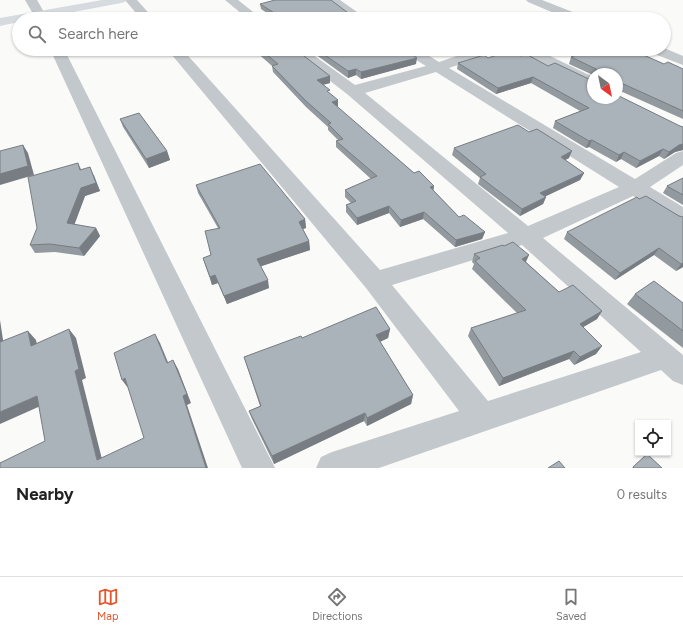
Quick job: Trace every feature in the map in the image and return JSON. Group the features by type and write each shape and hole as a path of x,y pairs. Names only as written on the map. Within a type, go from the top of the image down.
{"street":[{"path":"31,0 38,12"},
{"path":"65,12 121,0"},
{"path":"131,0 142,12"},
{"path":"231,0 247,12"},
{"path":"332,0 350,12"},
{"path":"532,0 560,12"},
{"path":"0,22 12,21"},
{"path":"60,56 259,468"},
{"path":"180,56 375,281 482,417"},
{"path":"306,56 353,91 526,236 674,365"},
{"path":"420,56 683,217"},
{"path":"353,91 438,67 470,56"},
{"path":"539,56 587,80"},
{"path":"671,56 683,61"},
{"path":"375,281 526,236 636,188 683,157"},
{"path":"332,468 482,417 674,365"}],"building":[{"path":"275,0 331,0 347,12 273,12 260,4"},
{"path":"268,56 304,56 330,76 317,80 330,90 327,91 338,100 332,102 414,173 419,171 434,186 430,187 459,217 464,215 485,232 456,240 424,212 401,220 389,206 357,218 346,205 356,201 345,190 377,176 336,141 343,139 328,124 331,123 306,101 272,66 278,64"},
{"path":"326,56 414,56 417,58 361,72 356,69 348,71"},
{"path":"485,56 488,58 494,56 530,56 548,66 555,63 587,78 587,104 623,104 623,98 683,127 683,144 669,152 663,149 640,161 624,152 619,155 592,140 589,141 555,121 589,108 533,77 498,88 458,63"},
{"path":"646,56 664,64 668,62 683,69 683,111 623,84 623,68 594,68 571,57"},
{"path":"139,113 167,151 146,159 120,119"},
{"path":"518,125 529,132 537,129 572,151 561,157 584,173 540,193 546,197 522,209 480,177 486,174 454,148"},
{"path":"23,145 28,166 0,174 0,151"},
{"path":"78,163 80,170 90,167 96,183 81,188 67,223 96,228 79,248 50,244 30,245 37,228 28,177"},
{"path":"260,164 305,219 299,222 309,241 257,259 268,280 224,296 215,275 210,277 203,258 211,255 205,231 220,228 196,185"},
{"path":"683,178 683,195 667,186"},
{"path":"646,196 683,217 683,263 681,264 659,248 620,273 567,232 637,197 639,199"},
{"path":"513,242 529,255 522,259 559,292 573,285 602,311 580,324 602,346 580,357 574,351 503,378 471,328 526,310 475,261 480,258 474,254"},
{"path":"654,281 683,303 683,331 635,294"},
{"path":"376,307 390,329 376,335 413,395 367,418 365,413 272,456 249,411 261,406 244,357 301,336 302,338"},
{"path":"69,329 79,369 75,371 97,460 144,438 125,378 122,380 114,353 155,334 167,363 173,360 187,394 183,396 206,468 0,468 0,463 45,441 37,396 0,412 0,342 28,331 31,346"},
{"path":"645,456 649,456 662,468 634,468 633,467"},
{"path":"559,461 565,468 548,468"}]}
